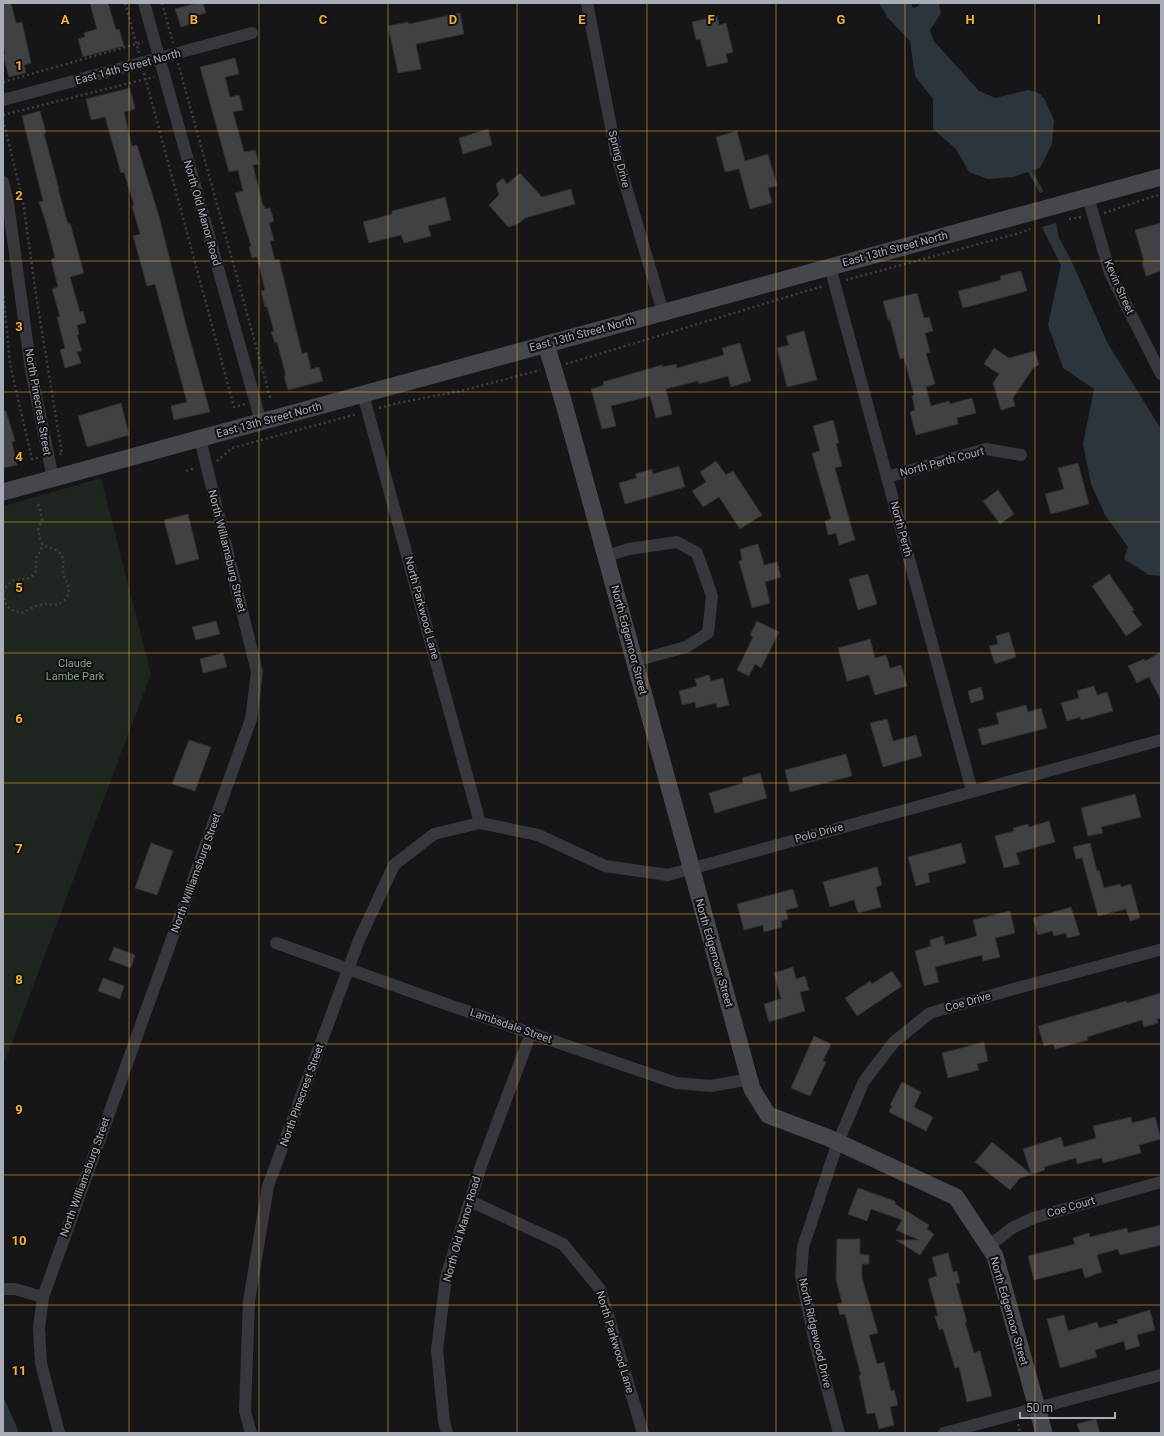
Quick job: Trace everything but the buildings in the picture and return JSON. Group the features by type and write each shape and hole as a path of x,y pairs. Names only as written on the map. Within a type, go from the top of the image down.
{"street":[{"name":"North Old Manor Road","path":"144,3 261,422"},
{"name":"Spring Drive","path":"587,3 616,153 663,312"},
{"name":"East 14th Street North","path":"3,100 142,64 252,33"},
{"name":"East 13th Street North","path":"3,492 663,312 832,275 1088,197 1161,177"},
{"name":"North Pinecrest Street","path":"3,182 8,203 31,370 53,479"},
{"name":"Kevin Street","path":"1088,197 1110,273 1161,374"},
{"name":"North Perth","path":"832,275 972,791"},
{"name":"North Edgemoor Street","path":"546,344 606,556 752,1089 768,1114 838,1142 956,1197 995,1256 1044,1433"},
{"name":"North Parkwood Lane","path":"364,394 480,822"},
{"name":"North Williamsburg Street","path":"59,1433 44,1378 40,1357 39,1328 43,1297 251,719 257,672 200,439"},
{"name":"North Perth Court","path":"887,477 986,449 1021,455"},
{"path":"606,556 629,549 677,542 696,553 712,596 708,633 686,647 634,661"},
{"name":"Polo Drive","path":"480,822 538,834 605,866 668,874 1161,740"},
{"name":"North Pinecrest Street","path":"251,1433 245,1411 248,1301 268,1186 359,940 394,865 434,834 480,822"},
{"name":"Lambsdale Street","path":"276,943 676,1083 711,1086 750,1079"},
{"name":"Coe Drive","path":"838,1142 864,1080 894,1042 930,1013 1020,987 1161,950"},
{"name":"North Old Manor Road","path":"447,1433 444,1421 437,1350 446,1277 481,1166 531,1033"},
{"name":"North Ridgewood Drive","path":"838,1142 803,1247 802,1275 815,1343 839,1433"},
{"name":"Coe Court","path":"989,1246 1012,1228 1033,1218 1161,1182"},
{"name":"North Parkwood Lane","path":"470,1201 563,1244 600,1289 643,1433"},
{"path":"3,1289 15,1289 43,1297"},
{"path":"944,1433 1161,1374"}],"path":[{"path":"3,115 146,79 125,3"},
{"path":"162,3 180,71"},
{"path":"3,82 170,35"},
{"path":"3,120 23,200 36,295 62,454 32,459 10,364 3,291"},
{"path":"1066,219 1102,214 1161,194"},
{"path":"186,471 217,461 232,448 398,403 461,391 553,367 832,275 1023,232 1036,226"},
{"path":"38,503 42,519 38,530 42,544 41,550 36,558 36,572 27,579 14,580 7,585 3,593 5,603 11,610 21,613 38,605 54,605 61,603 67,596 69,586 63,572 64,561 62,556 55,549 48,548 42,544"},
{"path":"1018,1424 1020,1433"}],"green space":[{"name":"Claude Lambe Park","path":"101,478 151,674 3,1066 3,506"}],"shaded area":[{"path":"879,3 911,3 913,8 917,7 921,3 939,4 941,13 930,30 933,40 979,91 995,98 1028,90 1039,93 1045,100 1054,120 1052,144 1040,168 1013,177 987,179 969,172 956,149 933,129 933,99 915,76 910,41 888,18"},
{"path":"1056,223 1059,238 1071,260 1108,344 1161,429 1161,576 1149,575 1124,559 1128,547 1105,515 1091,484 1083,444 1094,389 1063,368 1048,325 1061,265 1042,227"},
{"path":"3,1396 18,1430 18,1433 3,1433"}],"waterway":[{"path":"1027,169 1030,171 1041,191"}]}
